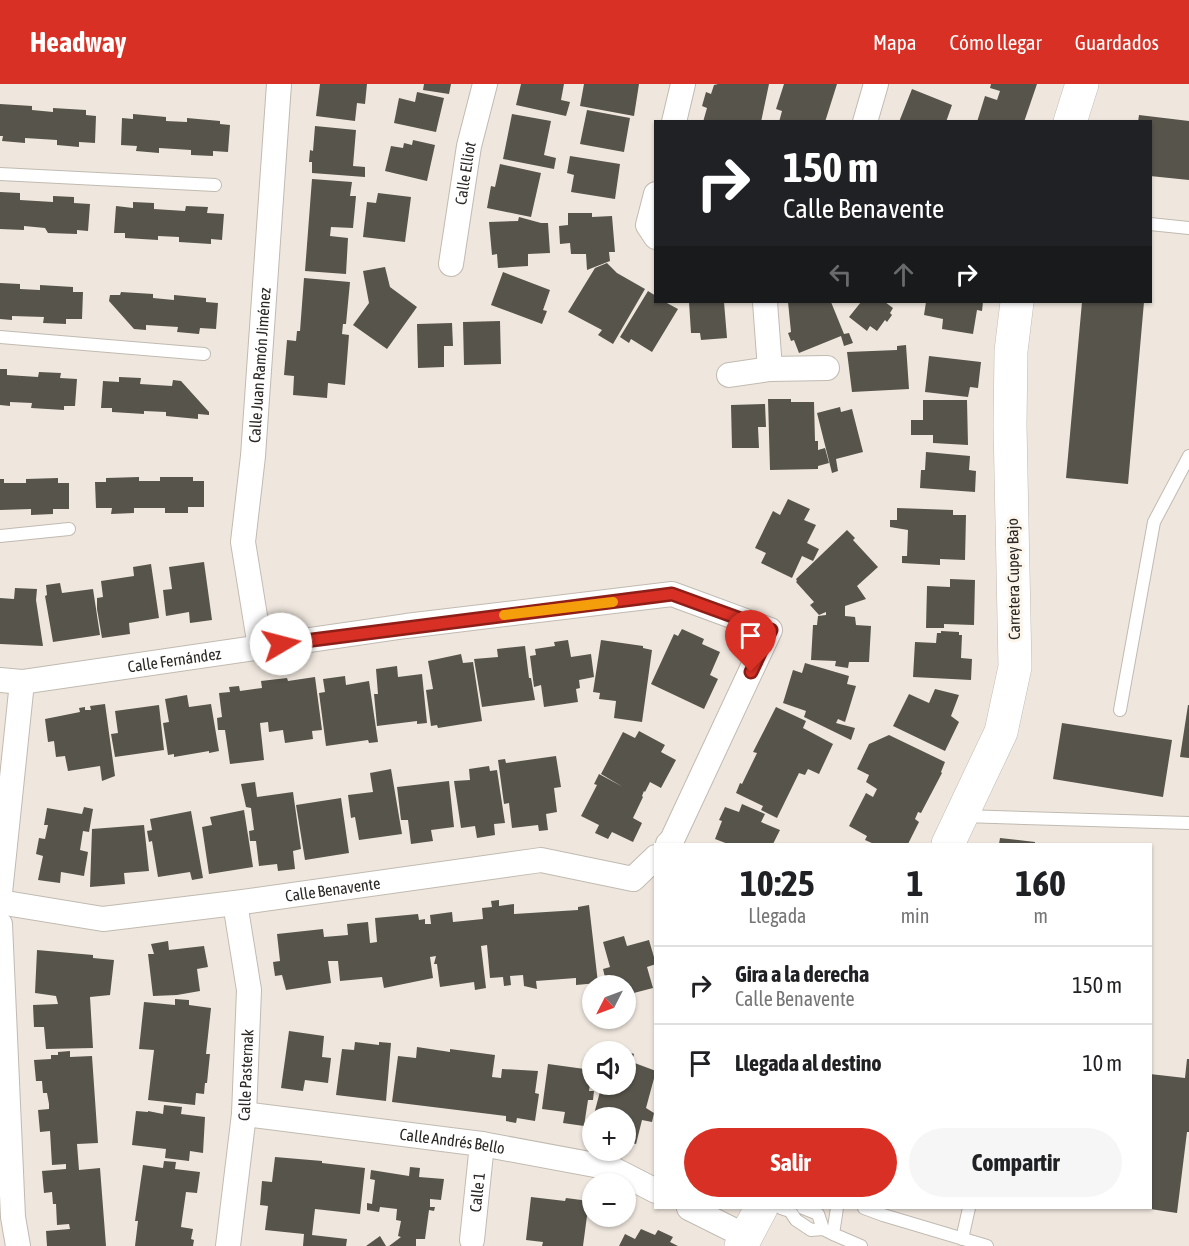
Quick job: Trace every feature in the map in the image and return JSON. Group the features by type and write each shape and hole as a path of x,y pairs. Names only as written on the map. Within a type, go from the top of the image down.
{"street":[{"name":"Calle Juan Ramón Jiménez","path":"260,647 243,542 254,445 279,84"},
{"name":"Calle Elliot","path":"451,264 469,146 485,84"},
{"path":"674,120 683,84"},
{"path":"866,120 876,84"},
{"path":"1071,120 1082,84"},
{"path":"654,202 648,225 654,234"},
{"path":"765,303 770,369"},
{"name":"Carretera Cupey Bajo","path":"948,843 1001,732 1015,667 1010,425 1011,351 1017,303"},
{"path":"729,375 770,369 827,368"},
{"name":"Calle Fernández","path":"11,681 418,625 672,594 771,630 669,843"},
{"path":"0,893 11,681"},
{"name":"Calle Benavente","path":"0,902 103,919 541,860 633,879 654,859"},
{"name":"Calle Pasternak","path":"228,1246 244,1114 249,990 235,903"},
{"path":"0,924 13,1217 18,1246"},
{"name":"Calle Andrés Bello","path":"244,1114 482,1144 611,1168 654,1190"},
{"name":"Calle 1","path":"472,1240 482,1144"},
{"path":"690,1209 743,1241 786,1209"}],"lane":[{"path":"0,174 215,185"},
{"path":"1152,224 1189,228"},
{"path":"0,337 204,354"},
{"path":"1120,710 1154,522 1189,456"},
{"path":"0,536 69,529"},
{"path":"962,816 1189,823"},
{"path":"792,1209 818,1214 828,1232 861,1246"},
{"path":"828,1232 837,1209"},
{"path":"867,1209 987,1246"},
{"path":"899,1220 904,1209"},
{"path":"962,1239 969,1209"}],"building":[{"path":"320,84 367,84 365,104 357,103 355,121 316,116"},
{"path":"424,84 451,84 449,94 423,90"},
{"path":"521,84 564,84 561,100 570,102 566,116 516,105"},
{"path":"584,84 639,84 634,116 580,106"},
{"path":"769,84 761,120 704,120 707,108 702,106 706,92 711,94 714,85"},
{"path":"784,84 837,84 826,120 780,120 782,111 776,109"},
{"path":"991,84 1037,84 1025,120 978,120 985,96 997,100 1000,91 990,88"},
{"path":"912,89 952,105 947,120 900,120"},
{"path":"417,92 444,98 436,132 394,123 399,98 415,102"},
{"path":"0,104 32,106 32,110 53,112 53,108 86,110 86,115 96,116 95,143 79,142 79,147 57,145 57,140 25,138 25,143 2,141"},
{"path":"587,110 630,118 624,152 580,144"},
{"path":"133,114 166,117 166,121 187,122 187,118 220,121 220,124 230,125 228,152 213,151 213,156 191,155 191,150 159,148 159,153 136,151 137,146 121,145 122,118 133,119"},
{"path":"512,114 551,121 544,155 556,158 554,169 503,159"},
{"path":"1139,115 1189,121 1189,180 1152,176 1152,120 1138,120"},
{"path":"315,126 356,130 353,166 365,167 365,177 312,173 312,162 309,162 310,150 313,151"},
{"path":"413,140 435,145 427,181 385,171 391,146 403,148 404,143 412,145"},
{"path":"570,156 620,164 615,199 571,192 574,175 567,173"},
{"path":"500,164 541,173 531,217 487,208 491,186 495,187"},
{"path":"312,179 352,182 350,196 356,196 353,228 331,227 330,236 348,238 346,274 305,271"},
{"path":"0,192 20,193 20,200 53,202 53,196 74,197 74,203 90,204 88,231 77,230 77,234 48,233 45,228 24,226 24,230 0,229"},
{"path":"378,193 411,197 405,242 363,237 367,202 376,203"},
{"path":"133,202 154,203 154,209 185,211 186,206 208,207 207,213 224,214 222,240 211,239 211,244 179,242 179,237 158,236 158,240 125,238 125,233 114,233 116,206 133,208"},
{"path":"568,213 592,213 592,217 612,216 615,252 609,252 610,261 587,270 586,254 571,254 570,243 560,244 559,226 568,225"},
{"path":"519,217 548,223 550,253 528,254 528,266 498,268 497,254 492,255 489,222 518,221"},
{"path":"607,263 617,273 645,289 613,344 598,335 602,330 568,312 595,268"},
{"path":"385,267 390,287 417,307 387,349 353,325 369,303 363,271"},
{"path":"503,272 550,290 543,310 547,311 542,324 491,305"},
{"path":"304,278 350,282 346,324 343,324 342,334 349,335 345,385 328,383 327,398 293,395 294,376 284,375 287,340 296,341 297,331 300,331"},
{"path":"0,283 20,284 20,289 40,290 40,285 73,287 73,292 83,292 82,319 66,319 66,324 43,323 44,317 12,316 12,320 0,319"},
{"path":"648,291 654,295 654,303 667,303 678,309 652,352 631,339 629,343 620,337"},
{"path":"121,292 153,294 153,298 174,300 174,295 206,298 206,302 218,303 216,329 200,328 199,334 177,332 178,327 146,325 146,330 134,329 109,301 110,295 120,295"},
{"path":"689,303 724,303 727,338 701,340 700,333 691,333"},
{"path":"788,303 831,303 844,334 849,333 853,343 844,346 841,336 799,353 794,340 791,341 788,333 791,332"},
{"path":"860,303 886,303 893,308 890,313 892,315 877,331 870,326 867,331 849,317"},
{"path":"926,303 983,303 982,311 977,310 973,334 942,329 943,319 924,315"},
{"path":"1082,303 1144,303 1128,484 1066,478"},
{"path":"500,321 501,364 464,365 463,322"},
{"path":"452,323 453,346 444,346 444,367 418,368 417,324"},
{"path":"906,345 909,389 852,392 847,352 897,350 897,346"},
{"path":"929,356 981,362 978,388 970,387 968,397 925,392"},
{"path":"0,369 7,369 7,375 38,377 39,372 61,373 60,378 77,379 75,406 64,406 64,410 31,408 32,403 10,402 10,406 0,405"},
{"path":"119,377 141,378 140,384 172,386 173,380 181,381 209,412 209,415 198,414 198,419 166,416 166,412 144,411 144,414 112,412 112,408 101,408 103,381 119,382"},
{"path":"768,399 814,402 815,441 818,441 818,450 825,448 829,463 818,466 818,469 770,470"},
{"path":"923,400 967,400 968,445 933,443 933,435 911,435 911,420 923,420"},
{"path":"765,404 766,427 758,427 759,448 732,448 731,405"},
{"path":"840,407 841,412 852,409 863,452 836,459 838,471 832,473 817,413"},
{"path":"926,452 970,456 969,470 976,471 975,492 920,488 921,470 925,470"},
{"path":"139,477 139,481 160,481 160,477 193,477 193,481 204,481 204,507 188,507 188,513 165,513 165,508 134,508 134,513 111,514 112,508 96,508 95,482 106,482 106,478"},
{"path":"58,478 58,483 69,483 69,509 53,509 53,514 31,515 31,509 0,510 0,479 4,479 4,483 26,483 26,479"},
{"path":"788,499 810,509 804,520 816,525 807,543 819,549 813,561 802,556 792,578 761,563 766,553 755,548 773,511 780,515"},
{"path":"897,508 953,510 953,515 966,515 965,560 940,559 940,565 902,563 902,556 907,556 908,530 890,527 890,520 897,520"},
{"path":"847,530 855,538 853,540 878,567 857,586 866,599 845,606 845,616 855,617 856,625 871,626 869,662 849,662 848,668 835,666 836,661 811,660 813,625 817,625 818,616 826,615 826,612 819,615 810,605 814,602 796,582 796,579"},
{"path":"204,562 212,620 190,623 189,612 166,616 163,590 172,589 169,567"},
{"path":"151,564 159,618 129,623 130,634 102,638 97,609 97,598 103,597 101,581 134,576 133,567"},
{"path":"950,579 975,580 974,625 944,624 944,628 926,628 927,586 950,587"},
{"path":"60,583 62,593 93,589 100,635 53,642 45,596 47,595 46,585"},
{"path":"15,588 37,589 36,600 43,646 0,644 0,598 14,599"},
{"path":"682,629 704,639 702,644 720,652 710,675 718,679 704,709 651,684 674,634 678,636"},
{"path":"941,631 959,632 959,635 962,635 961,658 972,659 971,680 913,677 915,642 936,643 937,633"},
{"path":"568,640 571,657 591,654 594,677 579,680 580,688 576,689 578,702 544,707 541,685 534,687 530,656 536,655 535,649 555,646 554,642"},
{"path":"601,640 643,646 643,648 652,650 642,722 614,718 616,701 599,699 600,693 593,692"},
{"path":"525,646 529,678 531,678 535,700 482,707 474,659 498,657 497,649"},
{"path":"461,654 463,663 473,662 482,721 438,728 437,725 431,726 426,690 433,689 428,661"},
{"path":"805,663 849,676 847,684 856,686 845,722 838,719 836,723 855,728 851,740 804,717 806,711 783,703 793,670 802,673"},
{"path":"397,666 398,677 422,674 427,723 417,724 417,721 377,726 374,694 378,694 376,669"},
{"path":"345,676 346,685 369,681 378,742 369,743 368,740 326,746 319,693 325,692 323,679"},
{"path":"315,677 322,730 312,731 313,739 285,743 283,730 269,732 268,722 260,723 264,760 230,764 225,730 218,730 217,718 222,717 219,693 230,692 229,687 239,686 240,691 262,688 261,681 287,678 288,681"},
{"path":"935,689 959,695 951,716 959,722 945,751 893,726 909,694 929,703"},
{"path":"187,695 189,707 211,704 219,751 174,757 174,754 168,755 163,723 169,722 165,699"},
{"path":"105,704 115,776 102,781 100,766 68,771 65,756 56,757 54,741 48,742 45,719 80,712 79,708 85,707 85,710 91,710 90,706"},
{"path":"159,705 164,750 115,757 111,734 118,733 115,711"},
{"path":"1189,705 1189,758 1180,757"},
{"path":"776,707 806,721 803,728 833,744 819,774 808,769 805,775 799,773 777,818 761,810 763,806 736,793 757,753 753,752"},
{"path":"1062,723 1172,740 1163,797 1053,779"},
{"path":"639,731 665,745 661,752 676,760 661,788 650,782 644,791 633,818 642,823 633,842 612,832 608,839 595,833 599,825 581,816 597,785 594,784 599,774 623,787 601,774 623,732 635,738"},
{"path":"889,735 945,762 942,773 921,813 918,812 915,819 919,822 908,843 872,843 865,840 867,836 849,826 866,793 873,797 877,789 866,782 869,775 857,769 869,744"},
{"path":"556,756 561,787 554,788 557,812 546,814 548,830 539,831 538,825 512,828 509,803 504,804 498,760 505,759 506,763"},
{"path":"489,766 490,771 497,770 505,823 494,824 495,835 477,838 475,826 461,828 454,781 470,780 469,769"},
{"path":"391,769 402,834 359,840 355,817 351,818 348,795 373,792 370,773"},
{"path":"449,781 454,827 431,830 433,841 411,844 408,820 401,820 397,787"},
{"path":"255,782 257,797 293,792 301,849 293,851 295,869 278,871 277,864 259,866 256,841 250,841 249,831 254,830 251,808 246,807 241,784"},
{"path":"341,798 349,853 305,860 296,805"},
{"path":"742,804 765,814 761,822 780,830 774,843 725,843 715,839 722,821 719,820 725,807 739,812"},
{"path":"84,807 93,809 89,832 83,831 80,850 88,852 84,876 61,872 60,883 38,880 43,856 36,854 39,838 45,839 48,825 44,825 47,808 82,814"},
{"path":"244,810 253,867 209,874 202,827 212,825 210,817"},
{"path":"191,811 203,878 192,880 190,872 158,877 152,841 149,842 147,831 152,830 150,819"},
{"path":"144,825 149,871 124,873 125,884 90,887 92,829"},
{"path":"1000,838 1035,842 1035,843 999,843"},
{"path":"499,900 499,906 514,904 514,914 578,910 578,907 589,905 597,975 582,975 582,984 576,985 576,978 536,981 537,989 524,986 523,975 510,976 511,985 504,986 503,977 490,978 487,945 481,946 486,988 475,990 474,982 440,987 437,964 434,964 436,956 430,957 433,978 384,988 382,977 340,981 338,961 328,961 331,983 286,990 282,975 275,976 273,962 280,961 277,934 323,929 324,937 348,935 347,924 368,922 370,943 377,942 375,918 418,914 419,920 425,919 425,924 431,924 430,915 452,912 453,922 483,919 482,908 492,907 491,901"},
{"path":"624,936 627,946 649,940 654,965 647,967 653,988 636,992 636,975 604,975 603,969 610,967 603,942"},
{"path":"168,941 169,950 204,946 208,967 197,969 200,991 153,996 148,954 154,954 151,944"},
{"path":"37,950 93,955 93,958 114,960 110,995 90,997 93,1048 46,1049 44,1027 34,1027 33,1005 58,1004 56,996 35,993"},
{"path":"175,999 189,1000 189,1005 211,1008 206,1054 210,1054 207,1083 205,1083 204,1094 196,1093 195,1105 148,1100 154,1050 139,1049 144,1002 175,1005"},
{"path":"289,1031 324,1036 322,1057 331,1058 328,1083 305,1080 303,1091 281,1088"},
{"path":"355,1042 379,1045 379,1042 391,1043 386,1101 336,1095 342,1049 354,1050"},
{"path":"417,1047 495,1055 492,1077 501,1078 502,1069 538,1071 535,1093 539,1094 535,1121 517,1118 516,1123 506,1121 506,1116 392,1102 398,1056 416,1058"},
{"path":"70,1051 70,1057 92,1056 98,1143 77,1144 79,1170 100,1168 106,1246 47,1246 46,1231 70,1229 69,1224 57,1225 56,1204 53,1204 52,1192 44,1193 42,1171 66,1169 66,1164 52,1165 50,1131 40,1132 38,1110 49,1109 49,1104 47,1093 43,1093 42,1081 36,1081 34,1060 51,1059 51,1055 58,1055 58,1052"},
{"path":"1187,1059 1189,1059 1189,1132 1187,1132 1177,1213 1150,1209 1152,1209 1152,1074 1185,1078"},
{"path":"548,1064 582,1069 582,1095 594,1095 593,1100 588,1100 587,1107 582,1107 582,1126 563,1123 565,1112 542,1109"},
{"path":"636,1064 654,1070 646,1108 654,1113 652,1122 642,1120 636,1144 636,1107 596,1107 599,1095 636,1095"},
{"path":"164,1105 182,1107 181,1114 205,1117 203,1153 190,1151 189,1161 165,1158 166,1149 132,1145 136,1111 163,1114"},
{"path":"275,1157 365,1168 360,1214 315,1209 312,1235 347,1239 346,1246 303,1246 304,1234 265,1230 268,1206 260,1205 262,1181 272,1182"},
{"path":"164,1161 176,1162 175,1169 200,1172 197,1193 186,1192 181,1227 193,1229 191,1239 194,1240 193,1246 135,1246 138,1221 135,1221 143,1165 163,1168"},
{"path":"410,1167 420,1168 419,1177 444,1179 441,1200 430,1199 430,1207 435,1207 434,1211 429,1210 425,1239 416,1239 416,1246 389,1246 401,1237 398,1236 401,1221 396,1220 397,1209 380,1207 379,1212 367,1210 367,1203 372,1204 375,1180 370,1179 371,1170 409,1176"},
{"path":"531,1197 565,1201 566,1198 582,1200 582,1227 586,1227 583,1246 542,1246 543,1242 526,1240"},
{"path":"641,1229 655,1235 658,1230 673,1237 670,1242 678,1246 619,1246 625,1234 635,1239"},
{"path":"380,1236 386,1246 366,1246"}],"slow traffic":[{"path":"504,615 613,602"}],"route":[{"path":"281,644 672,594 771,630 751,672"}]}
